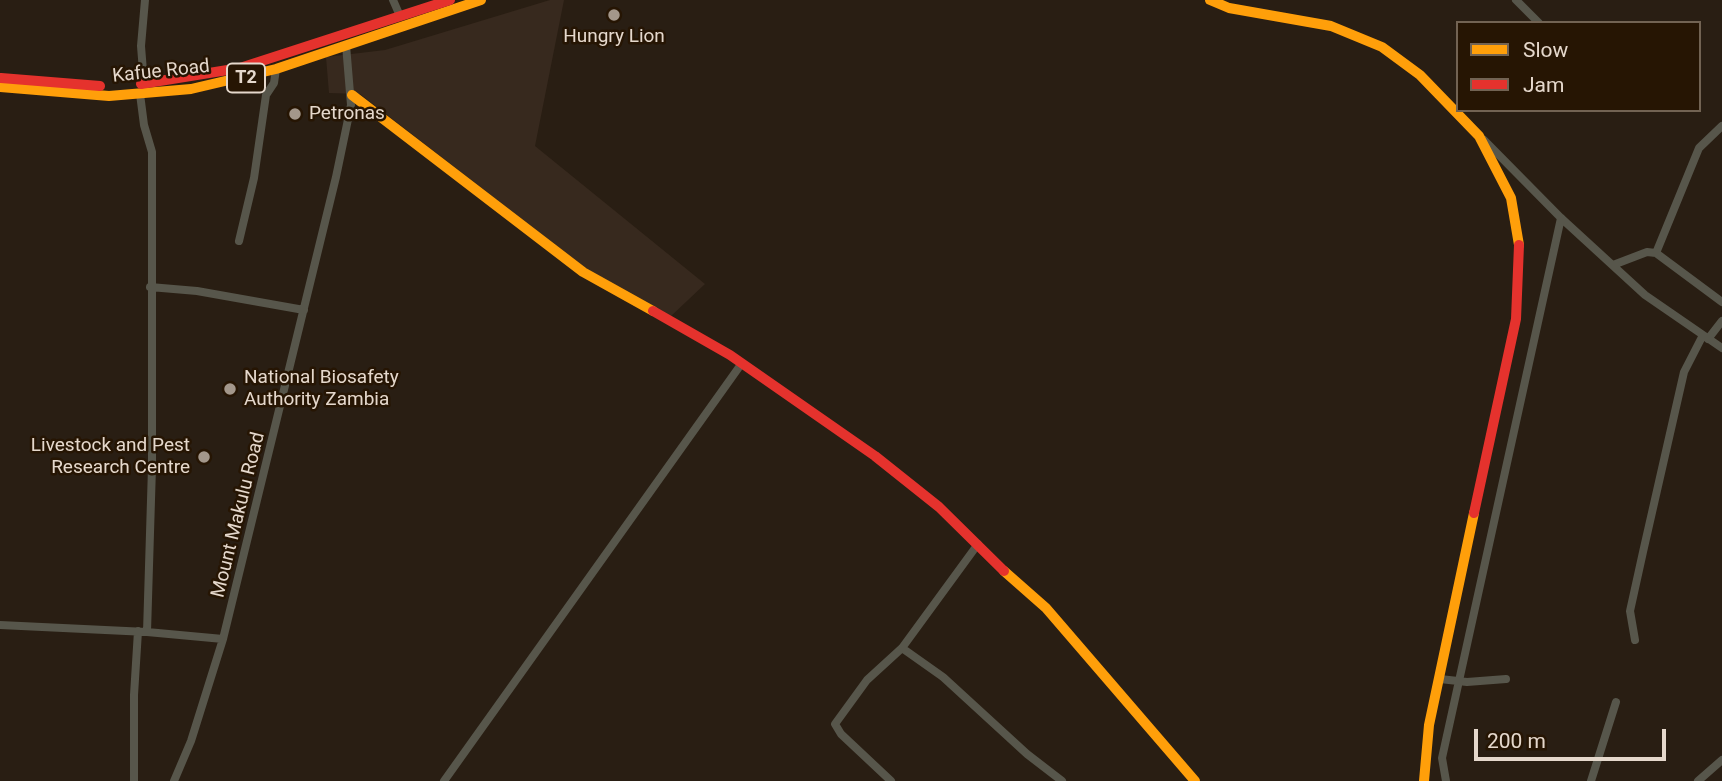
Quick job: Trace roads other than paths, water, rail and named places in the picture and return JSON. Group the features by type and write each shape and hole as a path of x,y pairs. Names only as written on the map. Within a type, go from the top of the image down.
{"main road":[{"name":"Kafue Road","path":"0,78 142,89 240,68 450,0"},
{"name":"Kafue Road","path":"0,87 74,95 215,84 276,69 481,0"},
{"path":"1210,0 1229,8 1331,26 1382,47 1420,75 1479,136 1504,179 1511,198 1521,254 1518,308 1429,725 1424,781"},
{"path":"352,95 368,104 583,272 742,363 894,470 1046,607 1195,781"}],"street":[{"path":"134,781 134,695 142,631 152,454 152,152 144,125 141,46 145,0"},
{"path":"393,0 400,16"},
{"path":"1516,0 1537,21"},
{"name":"Mount Makulu Road","path":"174,781 191,741 223,639 336,177 352,95 346,45"},
{"path":"239,241 254,178 266,95 274,83 276,69"},
{"path":"1656,253 1699,148 1722,126"},
{"path":"1479,136 1514,168 1561,218 1645,295 1722,348"},
{"path":"1504,179 1504,169 1514,168"},
{"path":"1446,781 1443,758 1561,218"},
{"path":"1613,265 1647,252 1656,253 1722,302"},
{"path":"150,287 197,291 304,310"},
{"path":"1635,640 1630,611 1684,372 1705,337 1722,321"},
{"path":"444,781 742,363"},
{"path":"891,781 841,734 835,724 867,680 902,648 978,544"},
{"path":"0,625 142,631 223,639"},
{"path":"902,648 943,677 1027,754 1062,781"},
{"path":"1440,679 1506,679"},
{"path":"1591,781 1616,702"},
{"path":"1698,781 1722,760"}],"place":[{"name":"Hungry Lion","path":"614,15"},
{"name":"Petronas","path":"295,114"},
{"name":"National Biosafety Authority Zambia","path":"230,389"},
{"name":"Livestock and Pest Research Centre","path":"204,457"}]}
